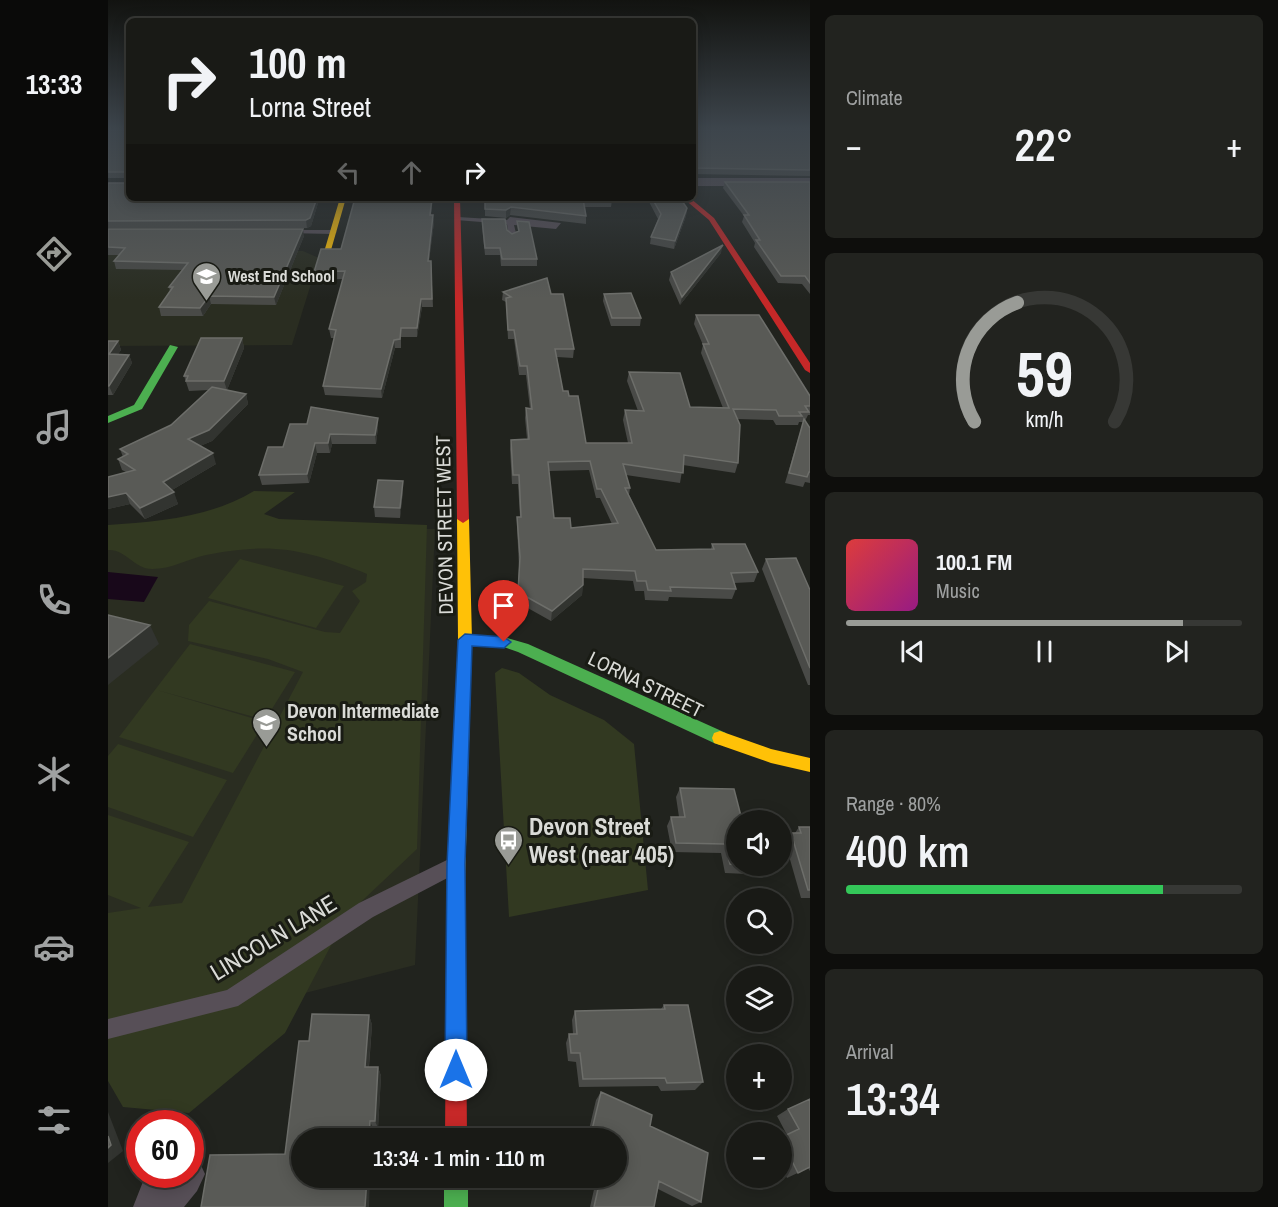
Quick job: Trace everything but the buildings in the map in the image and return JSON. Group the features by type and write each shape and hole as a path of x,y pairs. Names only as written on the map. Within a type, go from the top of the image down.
{"main road":[{"path":"327,250 342,201"},
{"name":"DEVON STREET WEST","path":"456,1128 456,864 465,640 458,201"},
{"path":"690,201 712,219 810,370"},
{"path":"108,420 138,407 172,347"},
{"name":"LORNA STREET","path":"465,640 504,642 523,648 728,744 774,758 810,765"},
{"path":"456,1188 456,1207"}],"street":[{"path":"158,1207 160,1197 168,1188"}],"lane":[{"path":"458,219 510,223 556,227 558,223 510,219 510,223 513,237"},
{"path":"282,232 333,232"},
{"name":"LINCOLN LANE","path":"108,1029 231,999 366,910 456,864"}],"shaded area":[{"name":"West End School","path":"108,250 303,251 319,258 292,345 108,346"},
{"name":"Devon Intermediate School","path":"435,529 415,965 108,1043 108,530"},
{"path":"108,572 158,577 144,602 108,599"}],"green space":[{"name":"Devon Intermediate School","path":"254,491 295,492 264,514 279,519 427,525 417,849 347,915 285,1033 193,1110 123,1107 108,1081 108,913 141,908 108,895 108,815 189,842 148,907 182,903 303,672 268,659 188,641 189,625 209,601 325,632 340,633 360,601 352,591 366,582 367,574 345,565 288,550 229,551 152,569 140,566 120,553 108,550 108,525 183,517 238,500"},
{"path":"240,559 344,586 316,628 208,598"},
{"path":"190,644 295,672 265,720 157,690 265,722 233,773 119,737"},
{"path":"502,668 519,673 550,695 604,720 634,744 648,890 509,917 495,673"},
{"path":"118,744 227,780 193,837 108,807 108,756"}],"traffic: fast":[{"path":"108,420 138,407 173,347"},
{"path":"465,640 504,642 523,648 720,738"},
{"path":"456,1188 456,1207"}],"traffic: slow":[{"path":"327,250 342,201"},
{"path":"456,881 465,640 463,519"},
{"path":"720,738 771,756 810,765"}],"traffic: jam":[{"path":"457,201 463,519"},
{"path":"690,201 712,219 810,370"},
{"path":"456,881 456,1128"}],"place":[{"name":"West End School","path":"207,302"},
{"name":"Devon Intermediate School","path":"266,748"},
{"name":"Devon Street West (near 405)","path":"508,866"}],"route":[{"path":"456,1070 456,864 465,640 504,642"}]}
